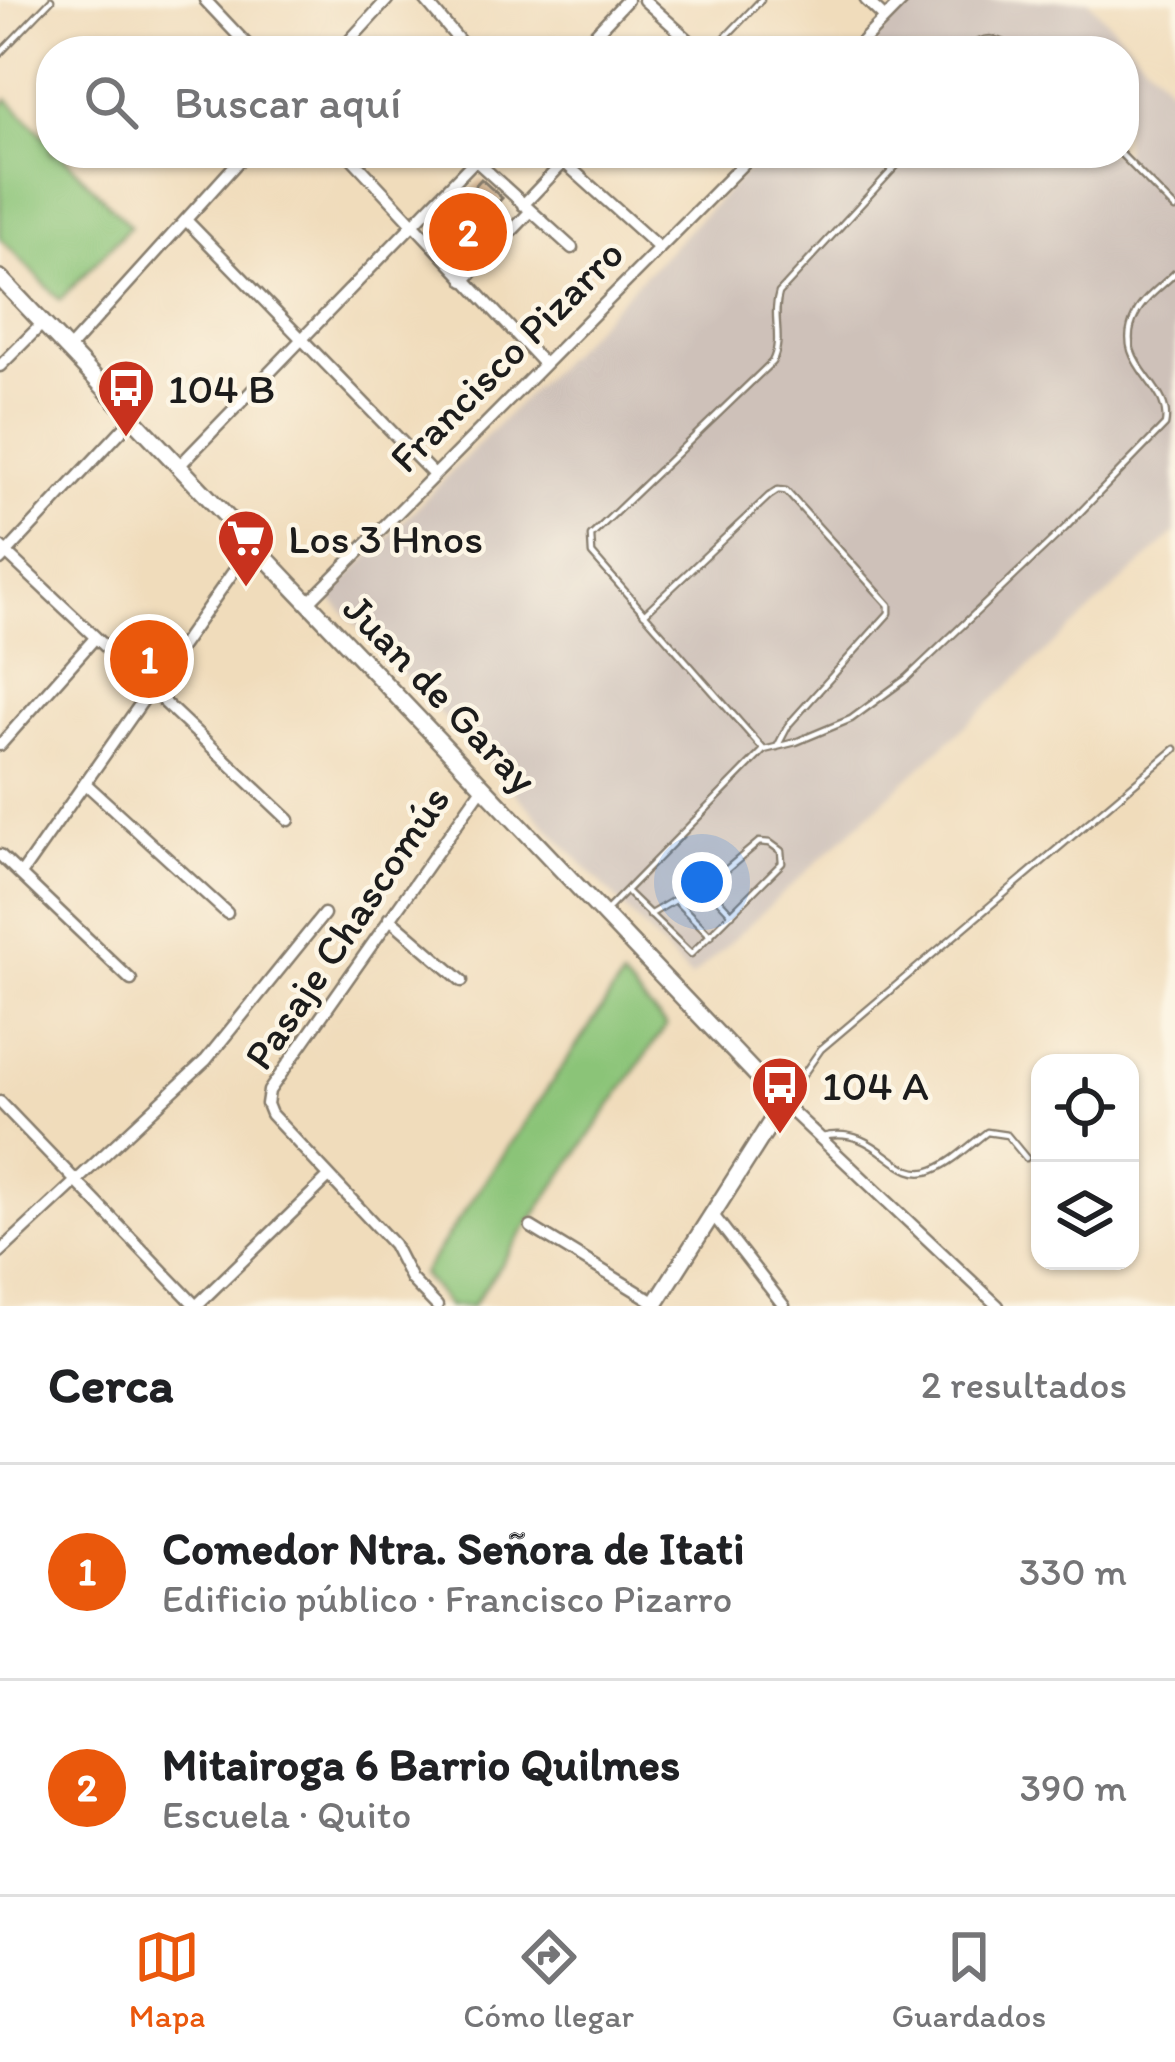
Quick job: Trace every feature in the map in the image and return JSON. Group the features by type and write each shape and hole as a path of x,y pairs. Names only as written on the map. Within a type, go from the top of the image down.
{"street":[{"path":"205,0 240,36"},
{"path":"354,36 387,0"},
{"path":"425,0 455,36"},
{"path":"593,36 627,0"},
{"path":"644,0 684,36"},
{"path":"866,0 885,18"},
{"path":"868,36 903,0"},
{"path":"68,350 233,168"},
{"path":"360,168 544,364"},
{"path":"178,466 467,168"},
{"path":"489,168 572,248"},
{"path":"464,281 554,168"},
{"path":"574,168 658,247"},
{"name":"Francisco Pizarro","path":"308,604 739,168"},
{"path":"186,220 434,475"},
{"name":"Juan de Garay","path":"0,278 783,1103"},
{"path":"0,366 42,324"},
{"path":"133,418 2,553 289,820"},
{"path":"20,874 252,545"},
{"path":"0,745 95,638"},
{"path":"86,784 227,913"},
{"name":"Pasaje Chascomús","path":"329,1177 271,1114 269,1091 482,788"},
{"path":"0,855 131,980"},
{"path":"0,1252 206,1060 324,914"},
{"path":"388,918 462,981"},
{"path":"0,1102 196,1306 329,1177 392,1244 411,1279 437,1306"},
{"path":"531,1227 656,1304 783,1103 998,1306"},
{"path":"713,1215 784,1306"}],"lane":[{"path":"0,53 51,0"},
{"path":"726,36 760,0"},
{"path":"764,750 592,554 591,536 772,362 780,346 774,309 779,293 894,168"},
{"path":"1135,168 1175,209"},
{"path":"603,914 764,750 851,719 907,678 1166,425 1165,406 1130,355 1130,334 1136,312 1175,273"},
{"path":"644,614 770,496 786,491 889,605 889,613 783,732 777,747"},
{"path":"783,1103 821,1048 1175,749"},
{"path":"626,891 686,953 695,952 782,863 781,851 759,842 707,886"},
{"path":"649,915 677,902 698,884 707,886 732,914"},
{"path":"677,902 711,936"},
{"path":"820,1137 861,1136 898,1164 921,1173 934,1170 987,1132 1007,1135 1026,1158"}],"shaded area":[{"path":"914,0 1088,0 1122,36 879,36"},
{"path":"1139,55 1175,93 1175,533 691,978 329,597 749,168 1139,168"}],"green space":[{"path":"8,99 36,128 36,168 74,168 130,226 60,300 0,238 0,107"},
{"path":"622,979 666,1026 472,1306 448,1306 422,1274"}],"building":[{"path":"481,179 502,198 493,208 472,189"}],"place":[{"name":"Mitairoga 6 Barrio Quilmes","path":"468,232"},
{"name":"104 B","path":"126,439"},
{"name":"Los 3 Hnos","path":"246,589"},
{"name":"Comedor Ntra. Señora de Itati","path":"149,659"},
{"name":"104 A","path":"780,1136"}]}
